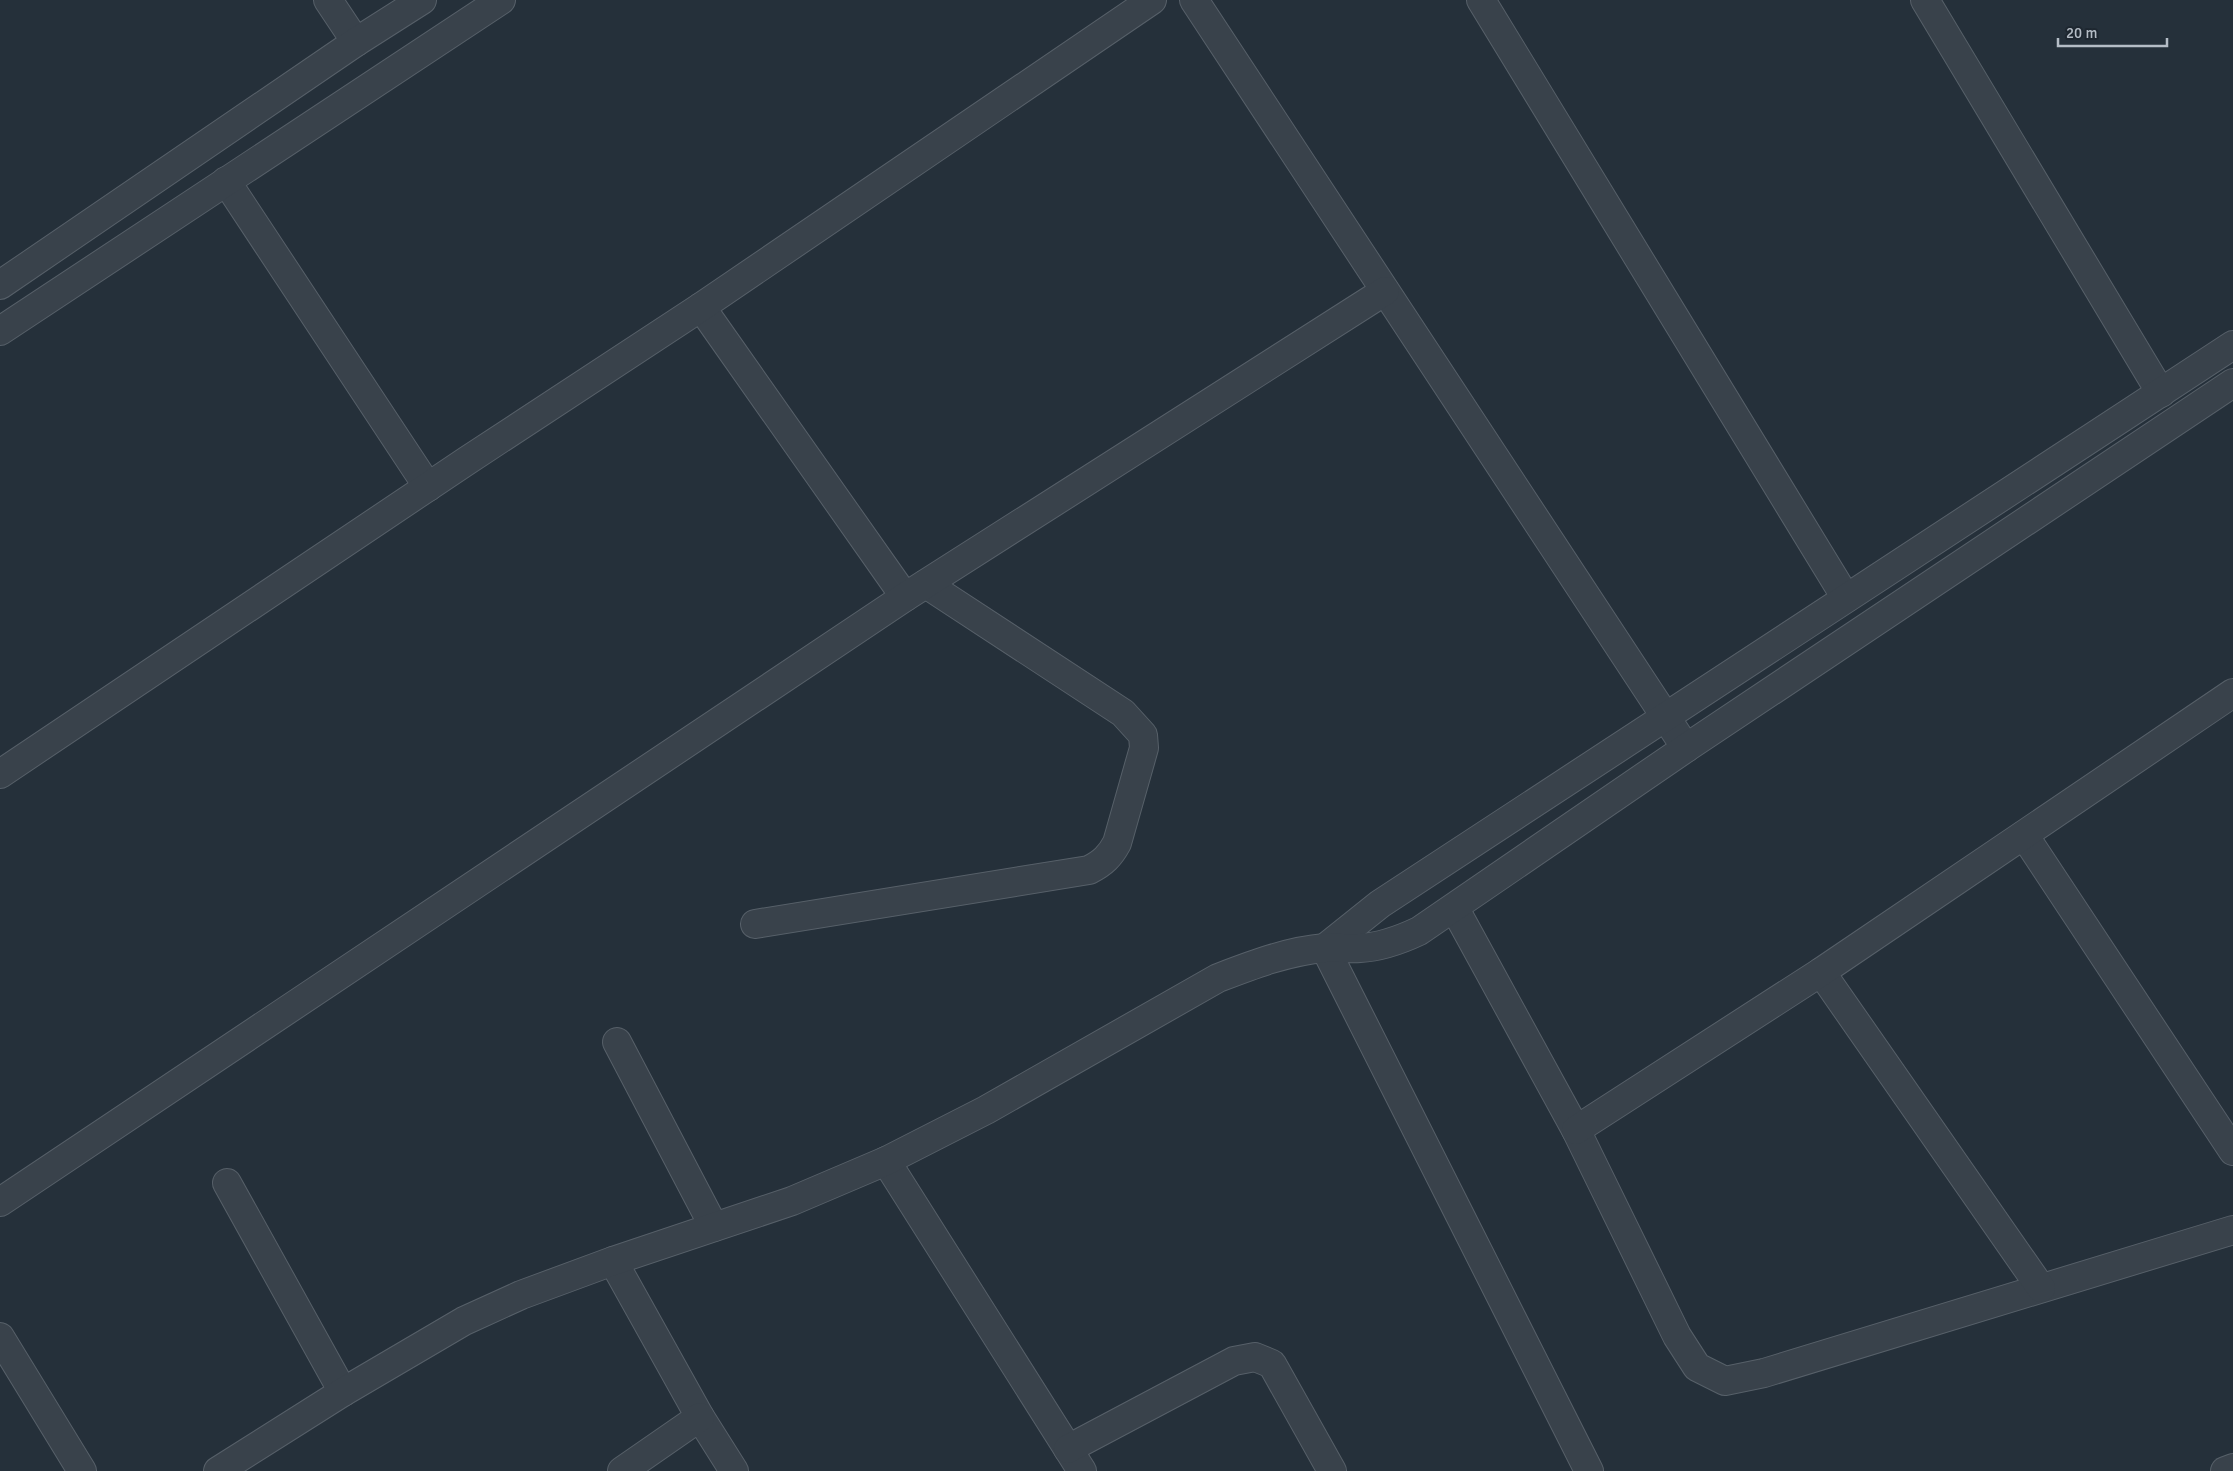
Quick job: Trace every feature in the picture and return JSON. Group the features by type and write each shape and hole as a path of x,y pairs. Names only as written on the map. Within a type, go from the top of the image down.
{"street":[{"path":"328,0 356,42"},
{"path":"0,285 356,42 422,0"},
{"path":"0,331 501,0"},
{"path":"0,774 428,487 701,307 1152,0"},
{"path":"1194,0 1686,748"},
{"path":"1480,0 1846,598"},
{"path":"1925,0 2161,393"},
{"path":"226,181 428,487"},
{"path":"0,1202 915,590 1385,291"},
{"path":"701,307 915,590 1123,713 1143,735 1144,748 1117,842 1101,864 1089,870 755,924"},
{"path":"1325,948 1380,904 2233,345"},
{"path":"218,1471 343,1392 464,1321 521,1295 613,1261 792,1201 886,1161 986,1110 1218,978 1257,963 1325,948 1361,948 1398,941 1419,931 1454,909 1686,748 2233,383"},
{"path":"1576,1130 1821,972 2233,693"},
{"path":"2024,835 2233,1151"},
{"path":"1454,909 1576,1130 1677,1336 1698,1368 1725,1381 1764,1373 2233,1230"},
{"path":"1325,948 1589,1471"},
{"path":"1821,972 2040,1288"},
{"path":"617,1042 714,1228"},
{"path":"886,1161 1075,1460 1234,1361 1255,1357 1272,1364 1332,1471"},
{"path":"227,1183 343,1392"},
{"path":"613,1261 700,1416 734,1471"},
{"path":"0,1338 82,1471"},
{"path":"622,1471 700,1416"},
{"path":"2224,1471 2233,1468"}]}
